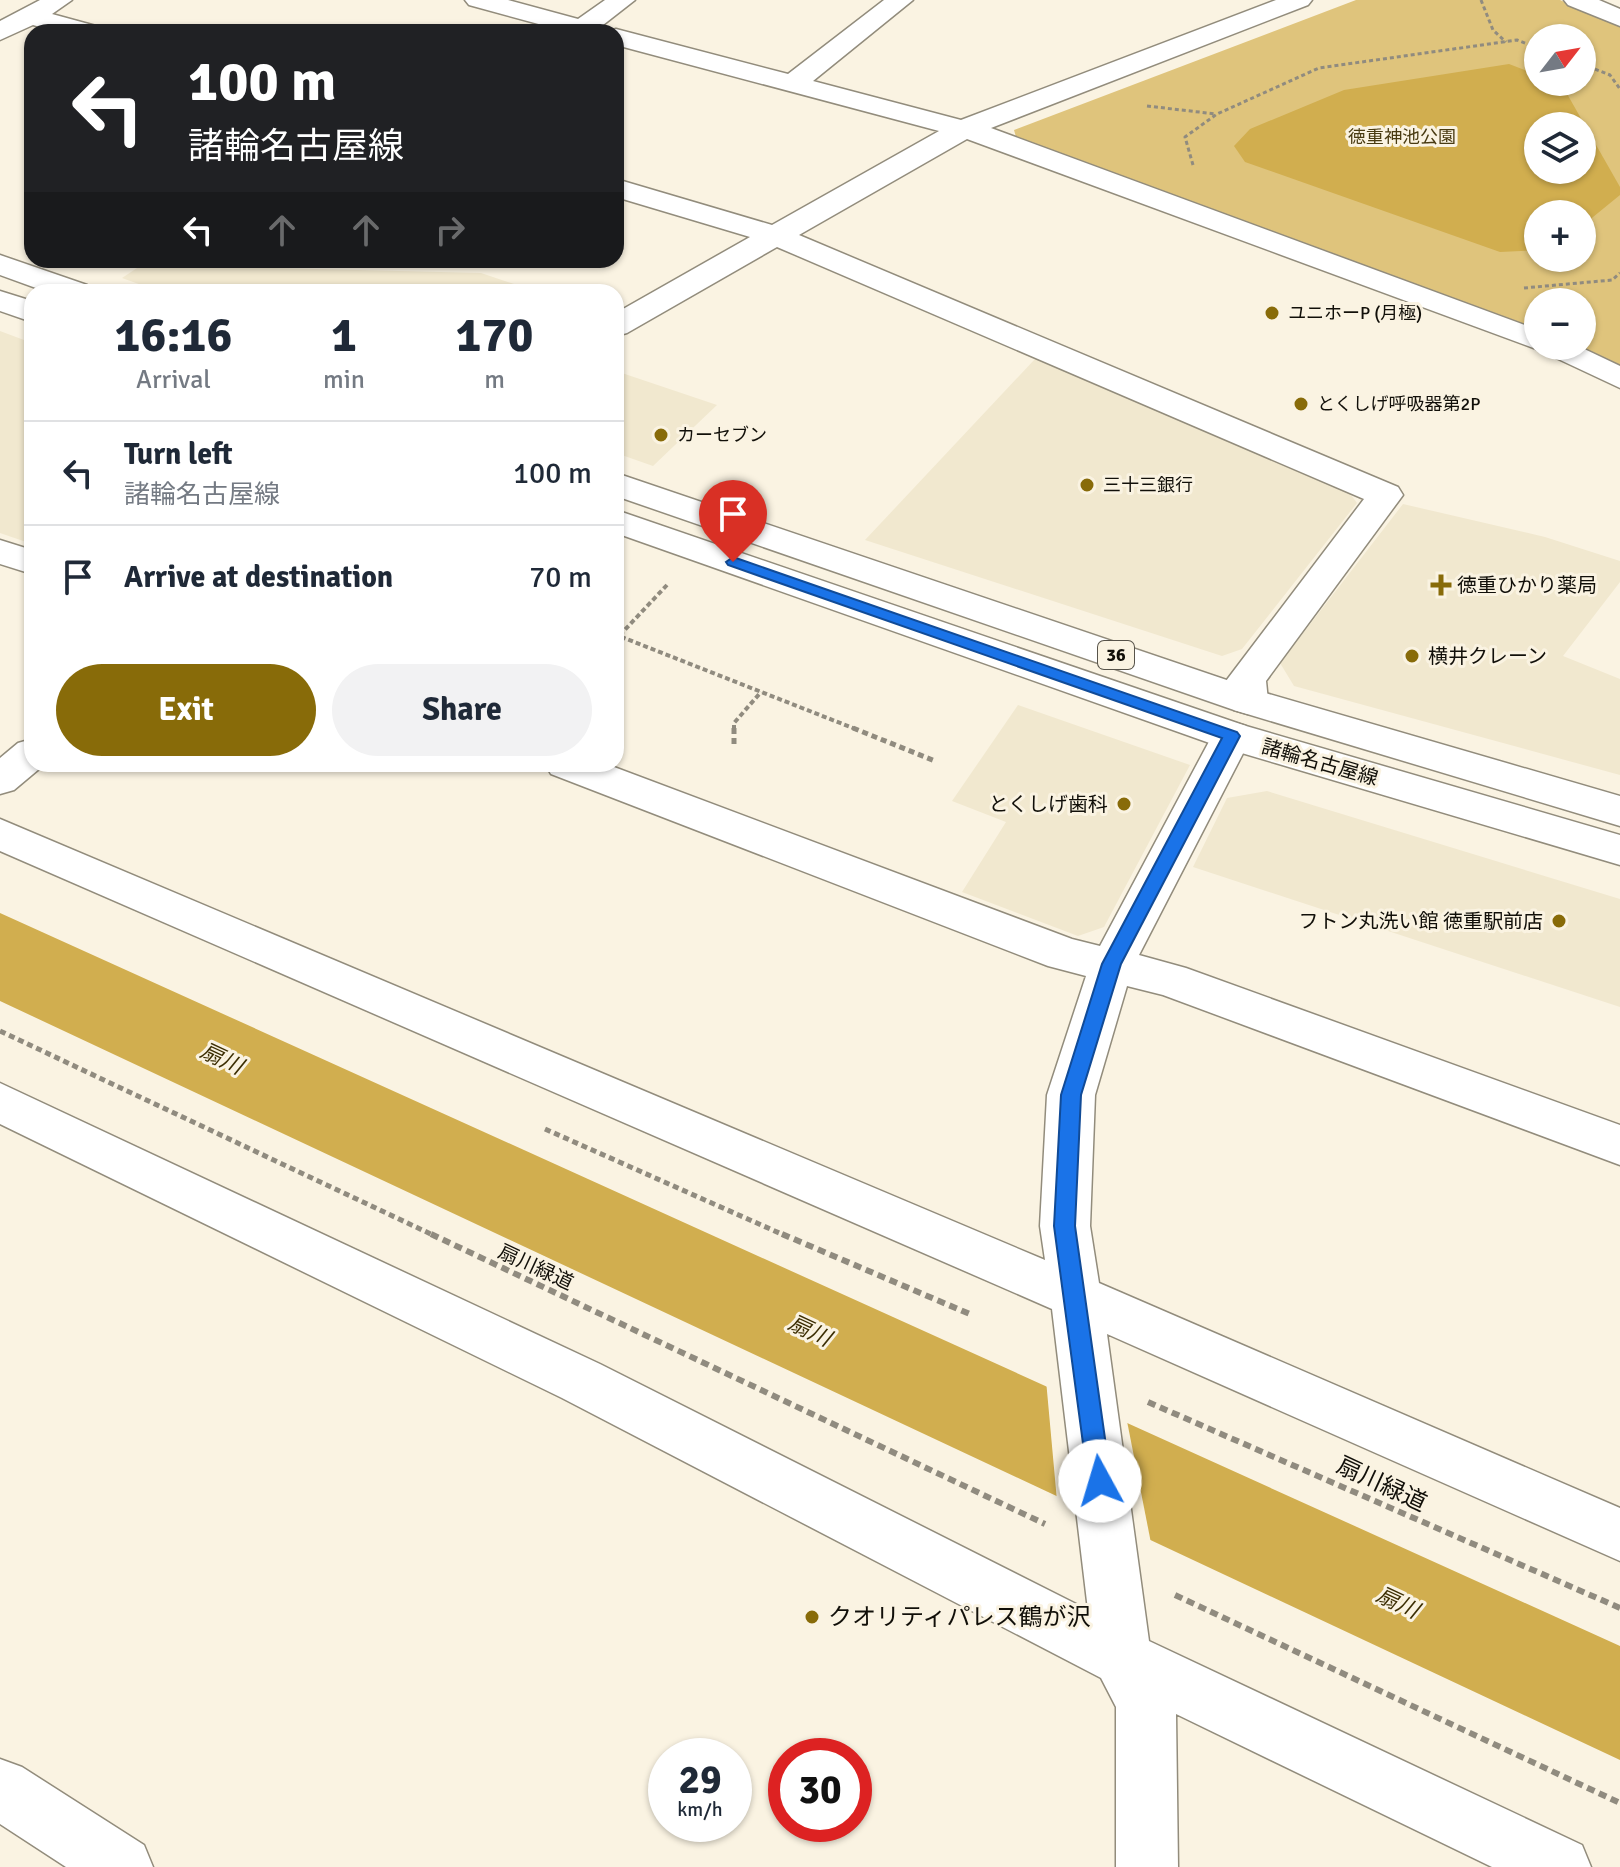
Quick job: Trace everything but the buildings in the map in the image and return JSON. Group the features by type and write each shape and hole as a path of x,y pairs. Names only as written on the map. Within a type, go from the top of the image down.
{"street":[{"path":"0,32 59,0"},
{"path":"478,0 568,24"},
{"path":"596,24 622,0"},
{"path":"794,83 900,0"},
{"path":"624,321 774,235 857,201 963,129 1253,6 1299,0"},
{"path":"1577,0 1620,18"},
{"path":"31,16 59,24"},
{"path":"624,39 998,139 1347,275 1524,336"},
{"path":"624,190 774,235 1281,443 1385,495 1246,681 1240,718 1112,964 1071,1095 1065,1226 1090,1391 1122,1658 1146,1703 1147,1867"},
{"path":"0,264 54,284"},
{"path":"0,300 24,309"},
{"path":"1582,360 1620,378"},
{"name":"諸輪名古屋線","path":"624,487 1240,718 1620,850"},
{"name":"諸輪名古屋線","path":"624,524 1240,718 1620,811"},
{"path":"0,551 24,560"},
{"path":"0,780 24,760"},
{"path":"588,772 932,893 1064,954 1170,980 1620,1145"},
{"path":"0,834 1075,1296 1620,1535"},
{"path":"0,1102 581,1381 1122,1658 1560,1867"},
{"path":"0,1789 122,1867"}],"path":[{"path":"1481,0 1493,30 1506,42"},
{"path":"1195,173 1185,137 1217,114 1319,68 1517,40 1524,43"},
{"path":"1596,70 1610,75 1620,89"},
{"path":"1141,105 1217,114"},
{"path":"1520,288 1612,280 1620,273"},
{"path":"624,631 673,578"},
{"path":"624,638 935,761"},
{"path":"734,747 734,723 761,692"},
{"name":"扇川緑道","path":"0,1031 1047,1525"},
{"name":"扇川緑道","path":"1142,1399 1620,1608"},
{"path":"1167,1592 1620,1803"}],"shaded area":[{"path":"137,268 275,268 481,273 514,284 139,284 122,278"},
{"path":"0,331 24,340 24,541 0,533"},
{"path":"1035,359 1345,487 1357,503 1242,649 1222,656 865,540"},
{"path":"624,374 717,405 653,466 624,456"},
{"path":"1403,504 1545,537 1620,561 1620,582 1563,656 1620,679 1620,775 1294,686 1280,663"},
{"path":"1018,705 1190,765 1104,927 1078,936 962,892 1006,822 952,801"},
{"path":"1267,791 1620,899 1620,1007 1193,867 1227,798"}],"green space":[{"name":"徳重神池公園","path":"1356,0 1560,0 1620,26 1620,368 1596,357 1596,288 1524,288 1524,327 1016,137 1014,130"}],"water":[{"path":"1509,64 1524,70 1524,96 1568,96 1577,112 1524,112 1524,184 1596,184 1596,145 1620,187 1620,195 1596,215 1596,200 1524,200 1524,251 1500,252 1245,162 1234,146 1250,129 1344,90"},
{"name":"扇川","path":"0,913 1620,1646 1620,1760 0,1001"}],"pier":[{"path":"1046,1380 1126,1416 1151,1543 1057,1501"}],"place":[{"name":"ユニホーP (月極)","path":"1272,313"},
{"name":"とくしげ呼吸器第2P","path":"1301,404"},
{"name":"カーセブン","path":"661,435"},
{"name":"三十三銀行","path":"1087,485"},
{"name":"徳重ひかり薬局","path":"1441,585"},
{"name":"横井クレーン","path":"1412,656"},
{"name":"とくしげ歯科","path":"1124,804"},
{"name":"フトン丸洗い館 徳重駅前店","path":"1559,921"},
{"name":"クオリティパレス鶴が沢","path":"812,1617"}],"route":[{"path":"733,562 1232,736 1112,964 1071,1095 1065,1226 1100,1481"}]}
